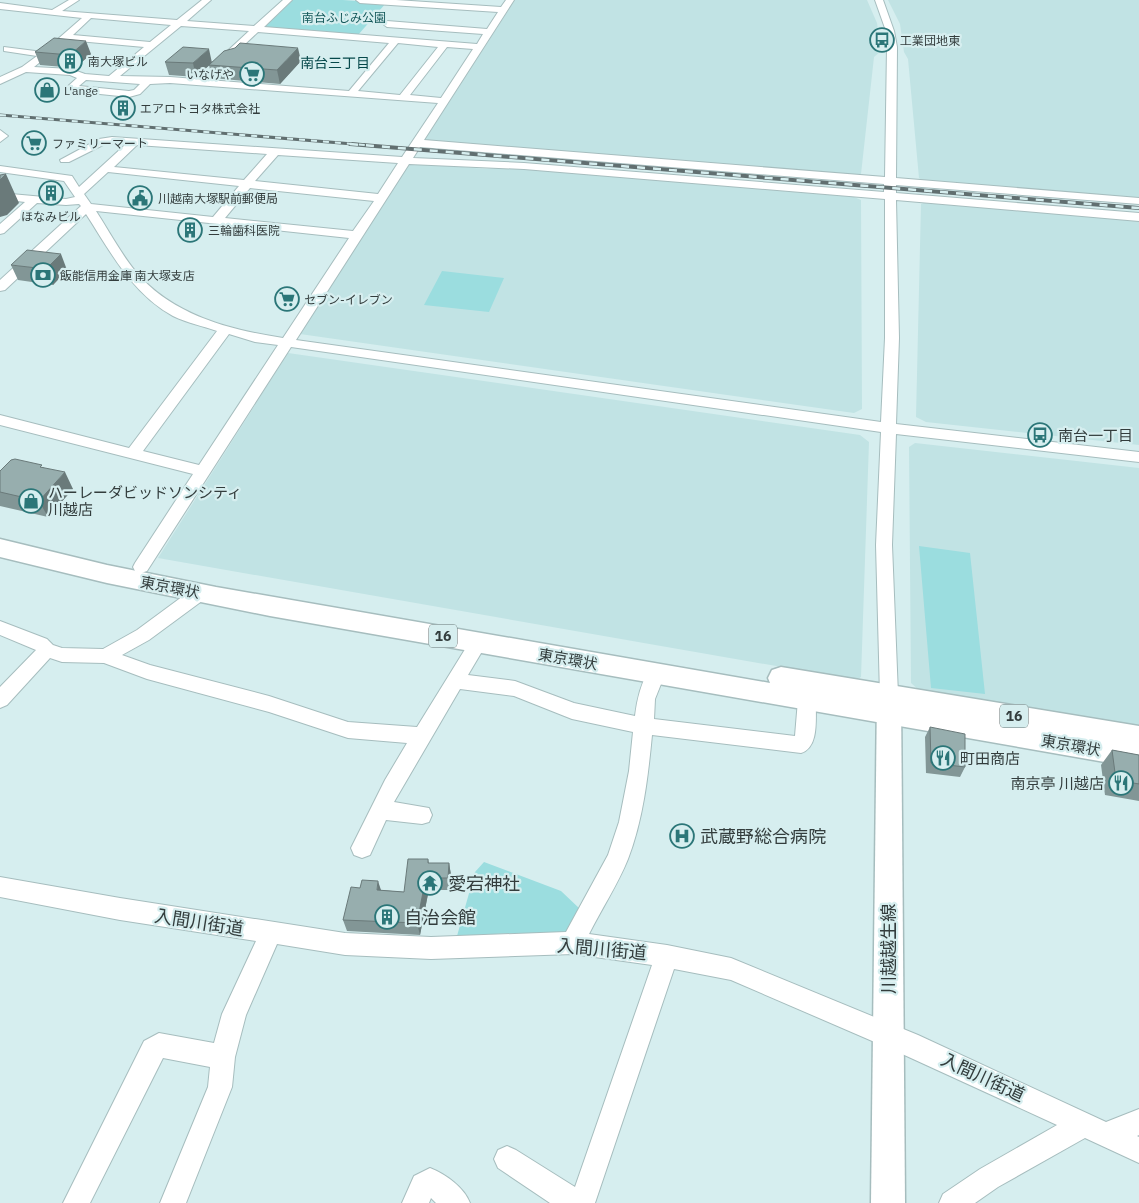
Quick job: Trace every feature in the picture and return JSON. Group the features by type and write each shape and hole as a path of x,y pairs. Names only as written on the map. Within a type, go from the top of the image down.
{"highway":[{"name":"東京環状","path":"0,532 140,567 654,659 889,704 1139,756"},
{"name":"東京環状","path":"0,548 63,565 200,593 807,700 889,704 1139,738"}],"main road":[{"name":"川越越生線","path":"888,1203 889,704"}],"street":[{"path":"52,13 74,0"},
{"path":"112,78 207,0"},
{"path":"207,76 288,0"},
{"path":"360,0 405,3 399,11 500,14"},
{"path":"140,567 510,0"},
{"path":"879,0 890,31 892,46 890,181 892,338 884,545 889,704"},
{"path":"0,6 52,13 478,47"},
{"path":"0,81 24,69 45,55 89,16"},
{"path":"374,39 390,20 489,32"},
{"path":"66,36 152,44"},
{"path":"351,94 396,40"},
{"path":"403,98 445,44"},
{"path":"7,49 45,55"},
{"path":"24,69 71,72 84,77 145,81 207,76 351,94 444,101"},
{"path":"84,77 71,88 132,93 146,83 145,81"},
{"path":"0,133 3,136 0,139"},
{"path":"65,160 103,141 112,140 472,165 533,167 1139,217"},
{"path":"0,287 82,201 106,169 134,142"},
{"path":"416,143 1139,201"},
{"path":"216,221 275,151"},
{"path":"106,169 381,198"},
{"path":"2,172 66,177 131,274 151,295 176,312 225,330 255,338 888,428 1139,457"},
{"path":"0,196 66,202 82,201 216,221 356,235"},
{"path":"0,230 35,199"},
{"path":"134,452 225,330"},
{"path":"0,420 134,452 202,471"},
{"path":"105,656 143,636 200,593"},
{"path":"0,628 41,644 47,650 62,655 105,656 147,672 269,704 348,730 422,736"},
{"path":"362,848 380,810 478,643"},
{"path":"0,700 47,650"},
{"path":"573,943 617,859 629,822 639,772 646,699 656,674"},
{"path":"456,681 515,689 572,712 642,726 801,745 804,742 807,700"},
{"path":"380,810 422,815"},
{"name":"入間川街道","path":"0,887 120,909 345,944 431,948 573,943 667,956 731,968 887,1034 1139,1150"},
{"path":"173,1203 220,1088 223,1057 234,1014 271,933"},
{"path":"507,1159 574,1203 585,1196 667,956"},
{"path":"76,1203 154,1050 159,1045 223,1057"},
{"path":"952,1203 989,1178 1095,1130 1139,1122"},
{"path":"415,1203 423,1185 430,1181 456,1203"}],"shaded area":[{"path":"515,0 867,0 877,23 881,51 874,57 861,174 858,176 428,141 425,139"},
{"path":"888,0 1139,0 1139,199 923,181 919,178 908,59 904,52 900,24"},
{"path":"409,164 486,169 512,168 854,197 861,200 862,409 854,413 300,334"},
{"path":"921,204 1139,220 1139,445 926,422 916,417"},
{"path":"288,353 860,435 869,442 861,677 856,680 158,558"},
{"path":"915,443 1139,468 1139,729 921,692 911,683 909,447"}],"green space":[{"name":"南台ふじみ公園","path":"293,0 343,0 386,3 358,35 264,28"},
{"path":"442,271 504,278 489,312 424,305"},
{"path":"919,546 970,553 985,694 931,688"},
{"path":"484,862 561,891 580,909 569,934 516,933 457,936 475,872"}],"building":[{"path":"54,38 86,41 70,55 35,52"},
{"path":"240,43 298,48 277,70 209,65 224,51 235,48"},
{"path":"183,47 209,49 193,63 165,62"},
{"path":"27,250 61,254 46,269 11,265"},
{"path":"15,459 65,472 39,501 0,492 0,471 11,460"},
{"path":"930,727 965,734 965,767 931,763"},
{"path":"1112,750 1139,755 1139,784 1116,780"},
{"path":"408,859 428,859 428,863 449,863 448,878 433,878 432,882 425,882 417,923 343,920 351,887 360,888 362,880 378,881 377,890 404,892"}],"railway":[{"path":"0,115 365,145"},
{"path":"350,144 1139,208"}],"place":[{"name":"工業団地東","path":"882,40"},
{"name":"南大塚ビル","path":"70,61"},
{"name":"いなげや","path":"252,74"},
{"name":"L'ange","path":"47,90"},
{"name":"エアロトヨタ株式会社","path":"123,108"},
{"name":"ファミリーマート","path":"34,143"},
{"name":"ほなみビル","path":"51,193"},
{"name":"川越南大塚駅前郵便局","path":"140,198"},
{"name":"三輪歯科医院","path":"190,230"},
{"name":"飯能信用金庫 南大塚支店","path":"43,275"},
{"name":"セブン-イレブン","path":"287,299"},
{"name":"南台一丁目","path":"1040,435"},
{"name":"ハーレーダビッドソンシティ 川越店","path":"31,501"},
{"name":"町田商店","path":"943,758"},
{"name":"南京亭 川越店","path":"1121,783"},
{"name":"武蔵野総合病院","path":"682,836"},
{"name":"愛宕神社","path":"430,883"},
{"name":"自治会館","path":"387,917"}],"district":[{"name":"南台三丁目","path":"335,63"}]}
